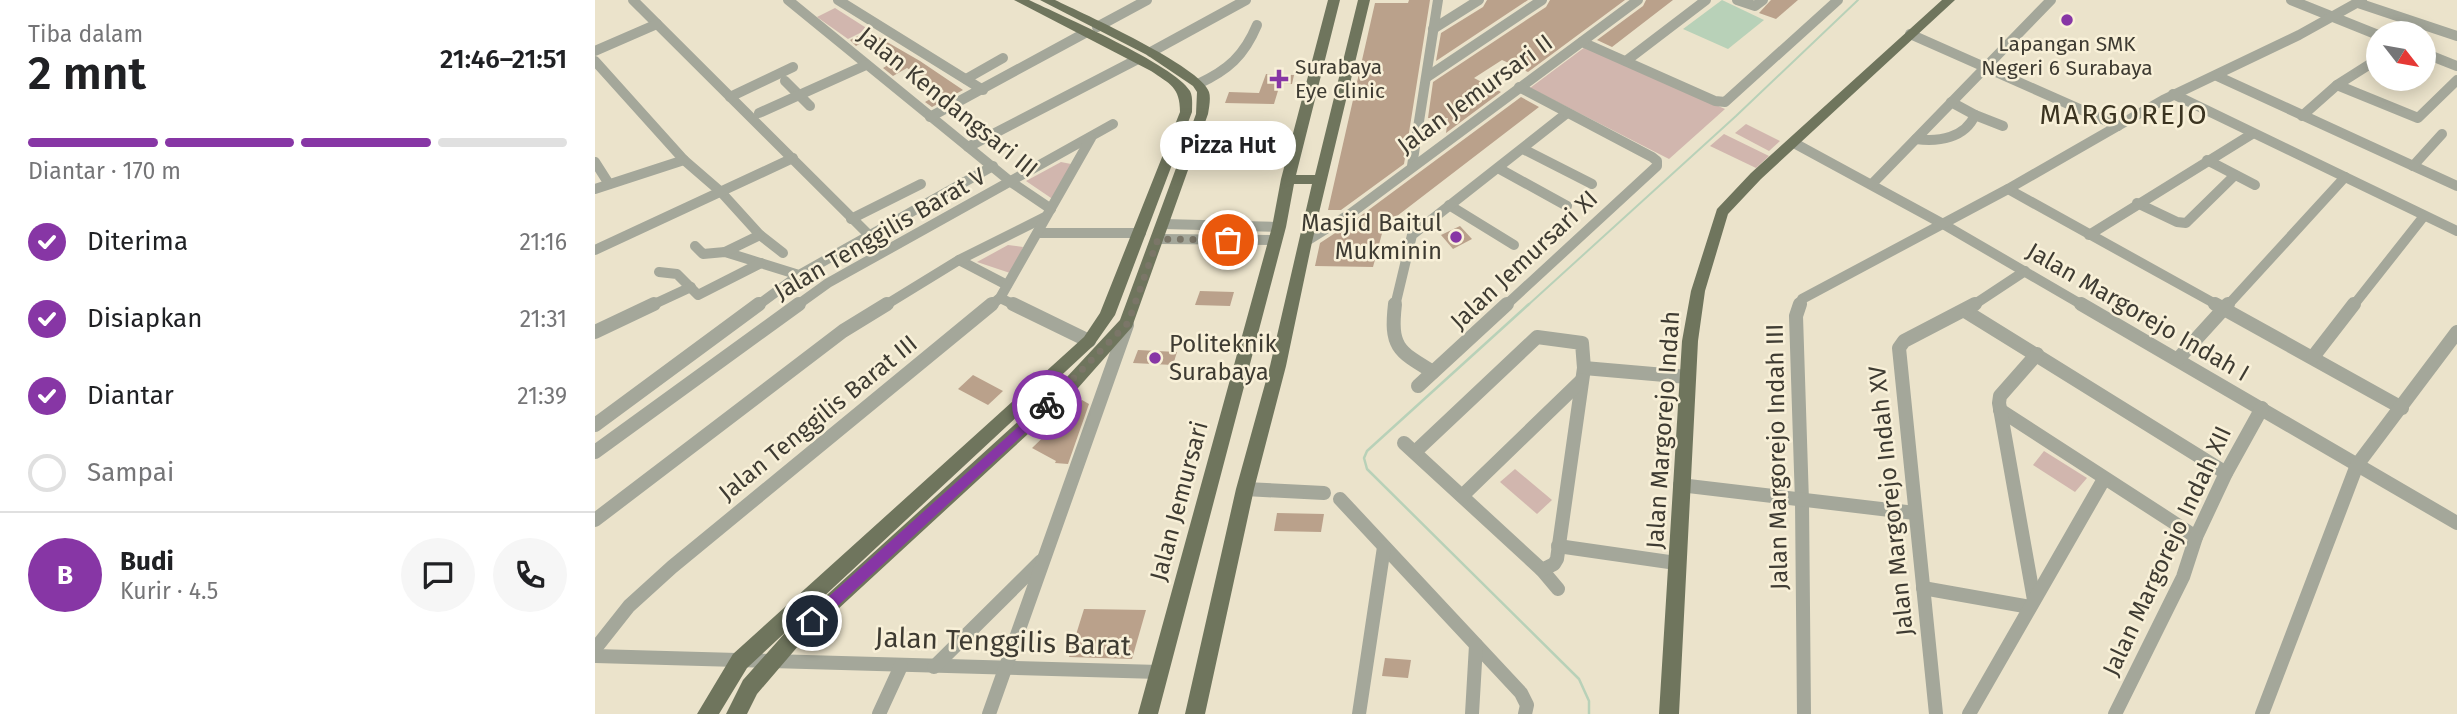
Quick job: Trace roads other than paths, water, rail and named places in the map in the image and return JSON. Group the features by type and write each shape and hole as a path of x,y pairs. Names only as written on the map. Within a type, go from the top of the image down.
{"main road":[{"path":"736,714 750,687 772,660 1072,383 1128,323 1202,114 1203,92 1198,84 1151,52 1091,30 1023,0"},
{"path":"707,714 740,661 1089,341 1107,315 1186,112 1186,99 1181,88 1046,0"},
{"name":"Jalan Jemursari","path":"1148,714 1277,233 1288,179 1335,0"},
{"path":"1195,714 1245,489 1278,366 1364,0"},
{"name":"Jalan Margorejo Indah","path":"1668,714 1688,377 1696,303 1722,212 1949,0"},
{"path":"1152,69 1165,61"},
{"path":"1166,166 1184,167"},
{"path":"1288,179 1322,180"}],"street":[{"path":"633,0 870,236"},
{"name":"Jalan Kendangsari III","path":"788,0 1049,213"},
{"path":"839,0 983,90"},
{"path":"930,117 1147,0"},
{"path":"1151,52 1246,0"},
{"path":"1412,166 1437,0"},
{"path":"1433,29 1479,0"},
{"path":"1427,77 1542,0"},
{"name":"Jalan Jemursari II","path":"1305,242 1638,0"},
{"path":"1626,61 1706,0"},
{"path":"1737,0 1753,6 1763,0"},
{"path":"1581,42 1715,102 1728,101 1838,0"},
{"path":"1872,184 2051,0"},
{"path":"2291,0 2366,30"},
{"path":"2360,1 2457,36"},
{"name":"Jalan Margorejo Indah III","path":"1804,714 1802,502 1796,316 1798,305 1806,295 2008,189 2173,94 2217,76 2360,1"},
{"path":"595,51 657,24"},
{"path":"1198,84 1239,62 1257,25"},
{"path":"1910,34 1985,65 2118,127"},
{"path":"966,79 1003,58"},
{"path":"2436,58 2457,66"},
{"path":"968,147 1136,60"},
{"path":"595,61 684,160 721,192 760,235 783,253"},
{"path":"759,113 866,65"},
{"path":"730,97 793,66"},
{"path":"2302,116 2337,85 2366,67"},
{"path":"2217,76 2457,186"},
{"path":"2337,85 2419,118 2457,80"},
{"path":"785,81 810,107"},
{"path":"1433,372 1414,362 1397,347 1393,333 1395,306 1412,235 1567,113 1519,87"},
{"path":"2173,94 2457,231"},
{"path":"743,98 771,123"},
{"path":"1951,102 2003,126"},
{"name":"Jalan Jemursari XI","path":"1418,386 1657,166 1656,159 1567,113"},
{"path":"1916,139 1937,141 1955,134 1974,120 1975,115"},
{"name":"Jalan Tenggilis Barat V","path":"595,452 803,299 1113,124"},
{"path":"2089,235 2252,134"},
{"path":"2413,166 2442,134"},
{"name":"Jalan Tenggilis Barat III","path":"595,649 629,606 672,568 1000,298 1091,138"},
{"name":"Jalan Margorejo Indah I","path":"1794,143 1943,224 2457,523"},
{"path":"1523,149 1592,184"},
{"path":"595,250 793,158"},
{"path":"595,189 684,160"},
{"path":"2207,160 2255,184"},
{"path":"595,162 609,184"},
{"path":"595,425 799,275 993,166"},
{"path":"1499,168 1567,205"},
{"path":"2137,203 2177,222 2186,223 2235,175"},
{"path":"2178,359 2344,177"},
{"path":"851,219 921,184"},
{"path":"2008,189 2402,408"},
{"path":"1449,205 1514,245"},
{"path":"1315,208 1322,220 1338,220"},
{"path":"595,520 843,331 959,260 1049,213"},
{"path":"2313,357 2424,216"},
{"path":"1163,224 1277,233"},
{"path":"1038,233 1141,233"},
{"path":"1158,239 1277,233"},
{"path":"725,253 760,235"},
{"path":"695,246 703,254 725,253 799,275"},
{"path":"959,260 1007,285"},
{"path":"659,272 668,271 682,275 700,295 761,263"},
{"name":"Jalan Margorejo Indah XV","path":"1937,714 1899,348 1903,341 1965,311 2025,271"},
{"path":"595,332 691,287"},
{"path":"1000,298 1089,341"},
{"path":"1965,311 2226,473"},
{"path":"989,714 1128,323"},
{"path":"2262,714 2357,465 2457,332"},
{"path":"1542,570 1556,561 1583,374 1582,343 1537,337 1410,447 1542,570 1558,589"},
{"path":"2032,603 2000,410 2000,396 2037,354"},
{"path":"1462,496 1583,374 1688,377"},
{"name":"Jalan Margorejo Indah XII","path":"2115,714 2183,577 2196,537 2226,473 2262,408"},
{"path":"2000,410 2196,537"},
{"path":"1969,714 2104,479"},
{"path":"1680,485 1802,502 1915,513"},
{"path":"1245,489 1324,493"},
{"path":"1340,499 1521,693 1527,705 1525,714"},
{"path":"1558,546 1676,563"},
{"path":"1359,714 1384,547"},
{"path":"934,667 1043,559"},
{"path":"1923,588 2032,603"},
{"path":"1472,714 1476,645"},
{"name":"Jalan Tenggilis Barat","path":"595,656 1159,672"},
{"path":"879,714 901,666"}],"waterway":[{"path":"1527,306 1736,116 1858,0"},
{"path":"1529,304 1367,451 1364,458 1367,469 1579,679 1589,701 1589,714"}],"place":[{"name":"Lapangan SMK Negeri 6 Surabaya","path":"2067,20"},
{"name":"Surabaya Eye Clinic","path":"1279,79"},
{"name":"Masjid Baitul Mukminin","path":"1456,237"},
{"name":"Pizza Hut","path":"1228,240"},
{"name":"Politeknik Surabaya","path":"1155,358"}],"district":[{"name":"MARGOREJO","path":"2124,114"}]}
